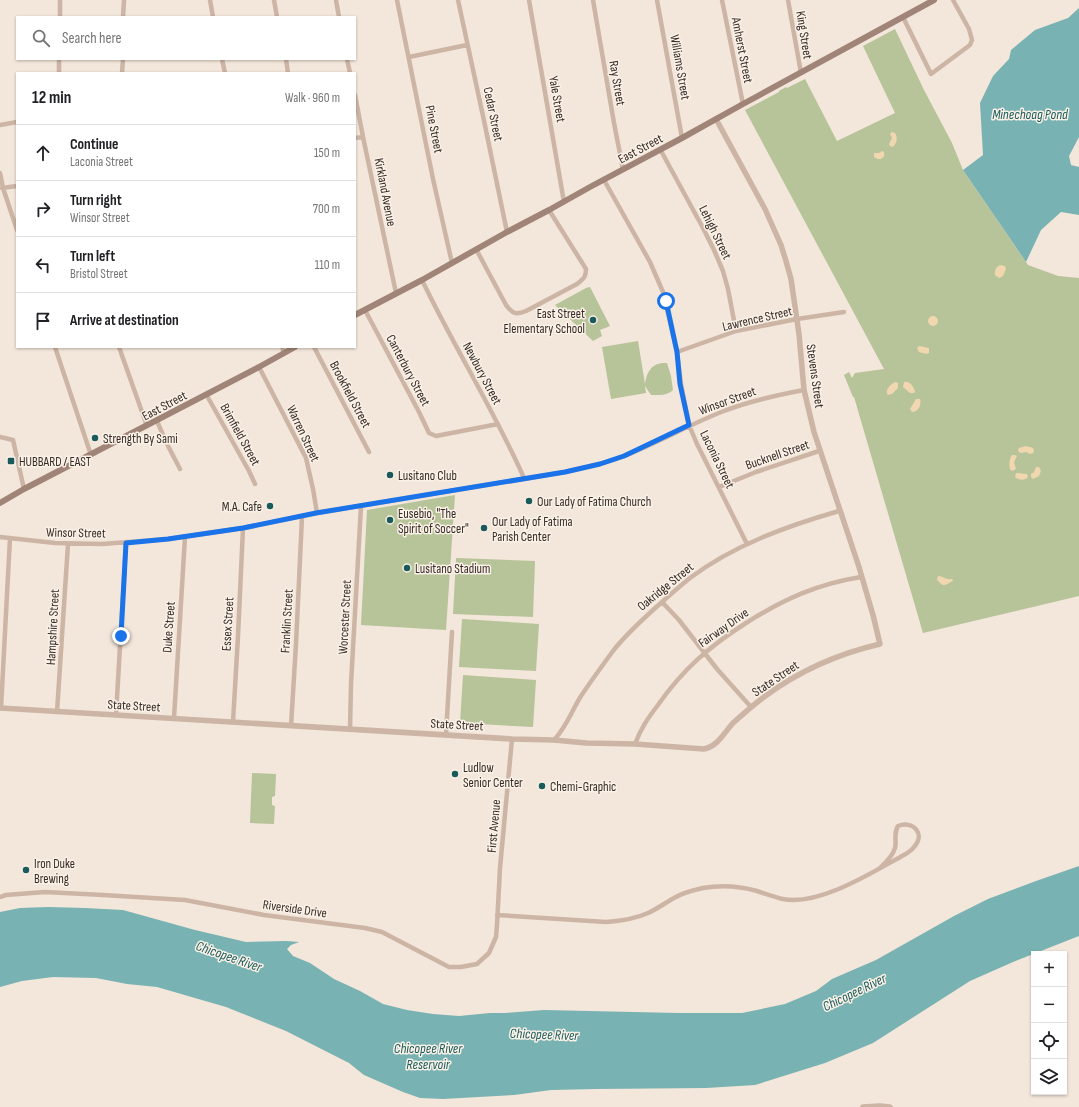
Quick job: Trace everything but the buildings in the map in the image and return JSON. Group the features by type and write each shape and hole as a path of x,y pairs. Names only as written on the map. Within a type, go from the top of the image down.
{"main road":[{"name":"East Street","path":"356,314 422,280 507,232 934,0"},
{"name":"East Street","path":"0,503 24,489 259,367 283,350"}],"street":[{"path":"60,0 60,16"},
{"path":"123,16 124,0"},
{"path":"210,0 213,16"},
{"path":"274,0 277,16"},
{"path":"336,0 339,16"},
{"name":"Pine Street","path":"397,0 452,263"},
{"name":"Cedar Street","path":"458,0 507,232"},
{"name":"Yale Street","path":"529,0 564,202"},
{"name":"Ray Street","path":"593,0 623,169"},
{"name":"Williams Street","path":"658,0 682,138"},
{"name":"Amherst Street","path":"722,0 743,104"},
{"name":"King Street","path":"788,0 801,73"},
{"path":"903,17 931,74 970,45 972,40 970,29 953,0"},
{"path":"409,57 467,45"},
{"path":"59,60 59,72"},
{"path":"122,72 123,60"},
{"path":"222,60 225,72"},
{"path":"286,60 288,72"},
{"path":"347,60 350,72"},
{"name":"Kirkland Avenue","path":"356,99 396,293"},
{"name":"Stevens Street","path":"716,119 765,209 781,245 791,279 799,334 804,390 814,432 873,615 880,644"},
{"path":"0,125 16,122"},
{"path":"356,138 363,137"},
{"name":"Lehigh Street","path":"660,150 714,250 728,289 736,331"},
{"path":"0,173 1,188 16,227"},
{"name":"Laconia Street","path":"604,180 643,248 663,292 677,352 680,384 689,425 747,544"},
{"path":"1,188 16,186"},
{"path":"476,250 506,305 515,314 526,311 576,284 584,279 586,269 549,210"},
{"name":"Newbury Street","path":"422,280 439,315 510,447 524,478"},
{"name":"Canterbury Street","path":"365,310 429,433 436,436 498,424"},
{"name":"Lawrence Street","path":"677,352 736,331 797,319 844,312"},
{"path":"55,348 91,455"},
{"path":"119,348 147,426"},
{"name":"Brookfield Street","path":"315,348 369,452"},
{"name":"Warren Street","path":"259,367 306,458 313,489 316,513"},
{"name":"Winsor Street","path":"0,537 68,544 148,542 243,528 316,513 565,472 612,461 725,410 759,399 804,390"},
{"name":"Brimfield Street","path":"206,394 255,484"},
{"path":"157,421 180,469"},
{"path":"0,437 13,440 24,489"},
{"name":"Bucknell Street","path":"719,487 756,472 819,450"},
{"name":"Worcester Street","path":"350,729 351,684 361,506"},
{"name":"Oakridge Street","path":"554,740 563,730 591,681 614,650 642,619 690,578 747,544 796,525 839,511"},
{"name":"Franklin Street","path":"291,726 302,517"},
{"name":"Essex Street","path":"233,722 243,528"},
{"name":"Duke Street","path":"174,718 185,537"},
{"path":"0,708 10,538"},
{"path":"116,715 126,543"},
{"name":"Hampshire Street","path":"58,712 68,544"},
{"name":"Fairway Drive","path":"635,744 640,730 666,694 704,652 718,641 744,624 792,597 840,581 861,577"},
{"path":"662,602 679,620 750,707"},
{"path":"446,734 452,632"},
{"name":"State Street","path":"0,708 512,739 710,748 750,707 790,679 816,665 850,652 880,644"},
{"name":"First Avenue","path":"500,868 512,739"},
{"path":"498,915 606,922 621,921 647,914 676,897 703,888 720,886 744,888 785,899 801,899 828,893 842,887 880,868 904,855 915,847 918,841 918,832 916,829 912,826 903,824 898,826 894,834 896,844 895,849 880,868"},
{"name":"Riverside Drive","path":"0,897 6,895 45,892 185,900 264,915 365,928 382,932 449,967 461,967 477,964 489,953 496,937 500,868"},
{"path":"863,1107 890,1107"}],"green space":[{"path":"895,29 924,90 952,143 963,170 1028,265 1058,276 1079,278 1079,596 923,633 854,397 844,375 849,372 852,378 855,373 884,369 745,110 786,87 787,88 805,79 837,141 895,113 863,46"},
{"path":"590,287 610,326 600,330 602,336 593,341 555,305"},
{"path":"638,341 645,384 647,375 651,368 658,364 667,363 673,390 665,394 651,395 645,386 646,393 611,399 602,347"},
{"name":"Lusitano Stadium","path":"455,495 446,630 361,625 367,510"},
{"path":"456,558 535,561 533,617 453,614"},
{"path":"462,619 539,624 536,671 459,667"},
{"path":"463,675 536,680 533,727 460,723"},
{"path":"252,773 276,774 275,796 272,797 272,805 275,806 274,824 250,823"}],"sand":[{"path":"892,132 895,133 897,139 893,147 889,144 892,138 890,134"},
{"path":"882,151 884,152 884,156 882,159 874,157 874,153 879,153"},
{"path":"1000,265 1005,266 1006,269 1003,276 999,278 995,275 995,272 996,268"},
{"path":"931,316 935,316 938,321 935,326 931,326 928,323 928,319"},
{"path":"919,346 929,348 929,353 926,354 919,352 917,348"},
{"path":"895,382 898,383 898,388 892,394 888,395 887,389"},
{"path":"904,382 908,382 912,385 915,391 914,393 910,393 903,387"},
{"path":"916,399 920,399 920,406 916,411 912,412 910,409"},
{"path":"1026,446 1033,448 1033,453 1030,454 1026,452 1019,452 1019,448"},
{"path":"1012,455 1017,456 1014,462 1016,469 1012,471 1009,464"},
{"path":"1036,467 1039,467 1041,471 1039,476 1033,479 1031,474 1034,472"},
{"path":"1016,473 1027,474 1028,477 1023,480 1018,479 1015,477"},
{"path":"938,576 952,579 953,581 943,585 937,580"}],"water":[{"name":"Minechoag Pond","path":"1079,8 1079,137 1069,156 1071,165 1079,167 1079,215 1061,212 1041,230 1026,262 963,170 983,155 980,103 993,76 1009,59 1011,50 1035,30 1068,18"},
{"name":"Chicopee River Reservoir","path":"1079,866 1079,936 1041,951 1031,951 1031,955 970,981 873,1043 825,1063 755,1085 706,1088 551,1090 514,1095 443,1099 420,1098 364,1075 349,1063 286,1031 226,1007 157,987 127,984 96,978 53,977 22,981 0,987 0,912 20,908 85,908 123,910 195,930 246,942 299,942 291,945 287,949 293,956 310,963 334,979 383,1004 407,1010 459,1016 544,1010 742,1013 785,1004 816,991 832,979 876,960 954,916 988,899"}],"place":[{"name":"East Street Elementary School","path":"593,320"},
{"name":"Strength By Sami","path":"95,438"},
{"name":"HUBBARD / EAST","path":"11,461"},
{"name":"Lusitano Club","path":"390,475"},
{"name":"Our Lady of Fatima Church","path":"529,501"},
{"name":"M.A. Cafe","path":"270,506"},
{"name":"Eusebio, \"The Spirit of Soccer\"","path":"390,520"},
{"name":"Our Lady of Fatima Parish Center","path":"484,528"},
{"name":"Lusitano Stadium","path":"407,568"},
{"name":"Ludlow Senior Center","path":"455,774"},
{"name":"Chemi-Graphic","path":"542,786"},
{"name":"Iron Duke Brewing","path":"26,870"}],"route":[{"path":"121,636 126,543 148,542 243,528 316,513 565,472 612,461 652,444 689,425 680,384 677,352 666,301"}],"water label":[{"name":"Chicopee River","path":"229,956"},
{"name":"Chicopee River","path":"854,992"},
{"name":"Chicopee River","path":"544,1034"}]}
